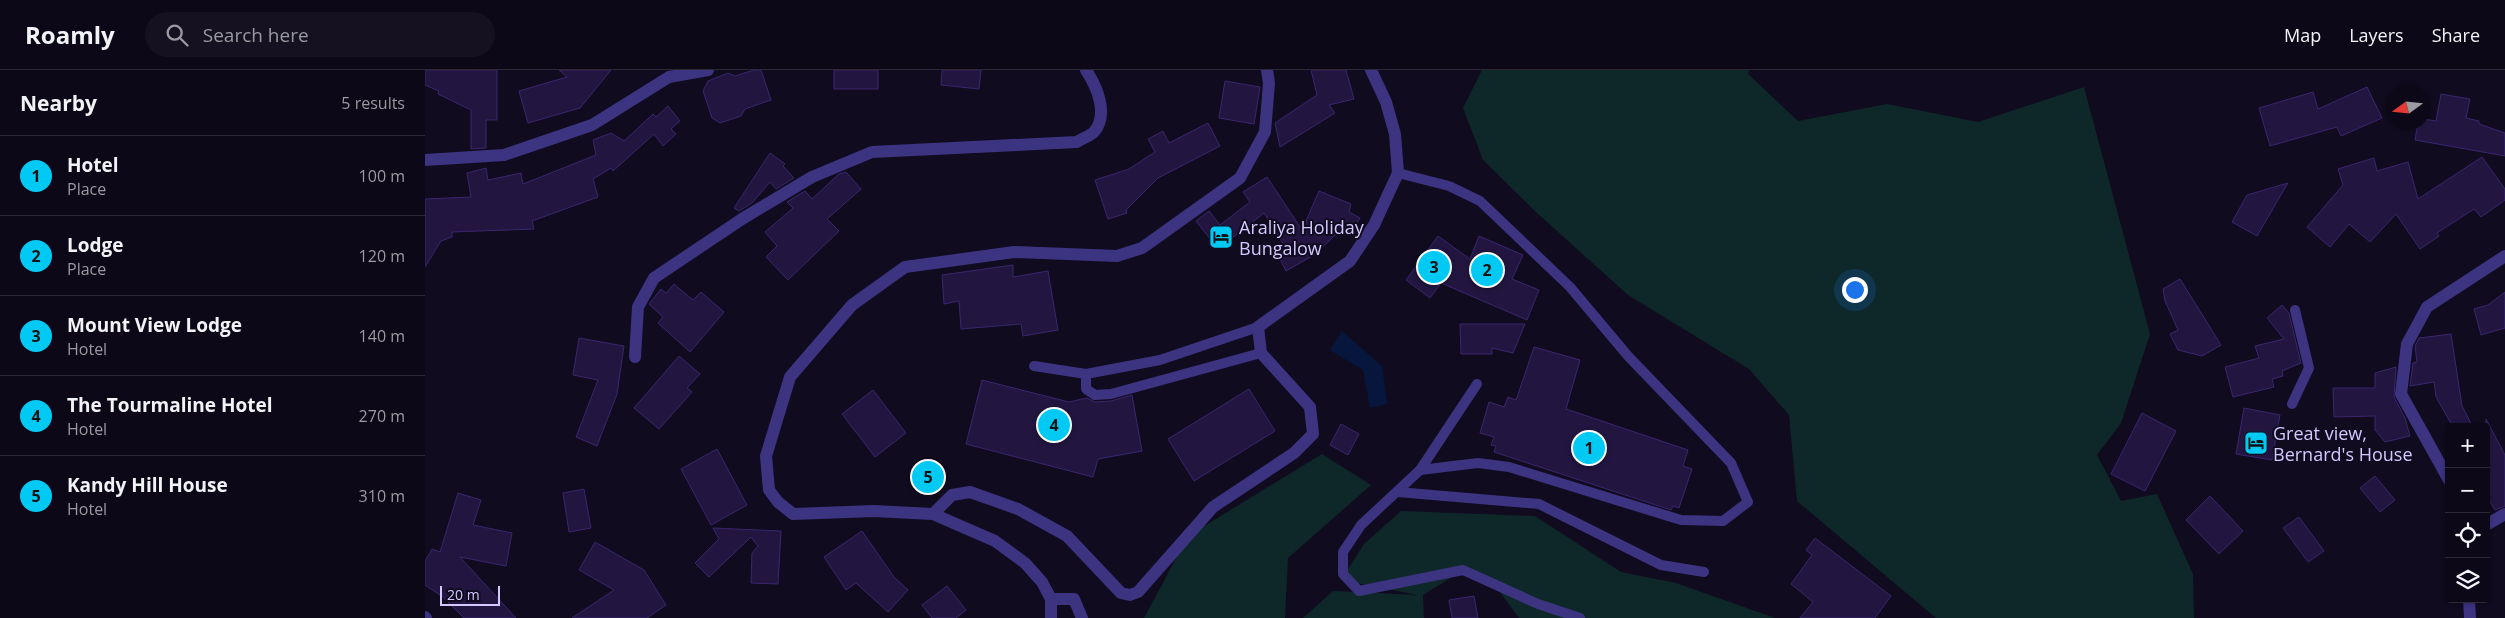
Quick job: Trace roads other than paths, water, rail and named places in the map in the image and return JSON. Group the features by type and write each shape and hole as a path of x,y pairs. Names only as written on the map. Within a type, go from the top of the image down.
{"street":[{"path":"425,160 504,155 592,125 669,77 708,70"},
{"path":"635,357 638,307 654,278 742,219 812,177 872,152 1077,142 1094,132 1102,112 1097,88 1086,70"},
{"path":"1051,618 1051,599 1042,582 1025,563 995,540 933,514 874,511 793,514 778,502 769,490 766,456 790,377 852,304 905,267 1015,252 1117,256 1142,248 1240,178 1265,132 1269,83 1267,70"},
{"path":"933,514 952,495 970,492 1019,509 1067,536 1121,593 1130,595 1138,592 1213,507 1294,453 1313,434 1310,407 1261,353 1258,326 1350,261 1374,225 1398,173 1395,134 1386,102 1371,70"},
{"path":"2445,473 2401,394 2407,344 2427,307 2505,256"},
{"path":"2490,523 2505,514"},
{"path":"1051,599 1073,599 1082,618"},
{"path":"2469,603 2471,618"}],"lane":[{"path":"1398,173 1449,186 1480,200 1570,287 1628,356 1731,463 1748,502 1723,521 1681,520 1509,467 1478,463 1420,470"},
{"path":"2292,404 2309,368 2295,310"},
{"path":"1034,366 1085,374 1160,360 1258,326"},
{"path":"1085,374 1086,389 1095,395 1111,394 1261,353"},
{"path":"1477,384 1420,470 1361,525 1343,552 1343,574 1359,591 1463,570 1538,604 1580,618"},
{"path":"1398,492 1539,504 1661,565 1704,572"}],"water":[{"path":"1342,331 1382,366 1387,404 1370,408 1363,370 1330,350"}],"place":[{"name":"Araliya Holiday Bungalow","path":"1221,237"},
{"name":"Mount View Lodge","path":"1434,267"},
{"name":"Lodge","path":"1487,270"},
{"name":"The Tourmaline Hotel","path":"1054,425"},
{"name":"Great view, Bernard's House","path":"2256,443"},
{"name":"Hotel","path":"1589,448"},
{"name":"Kandy Hill House","path":"928,477"}]}
